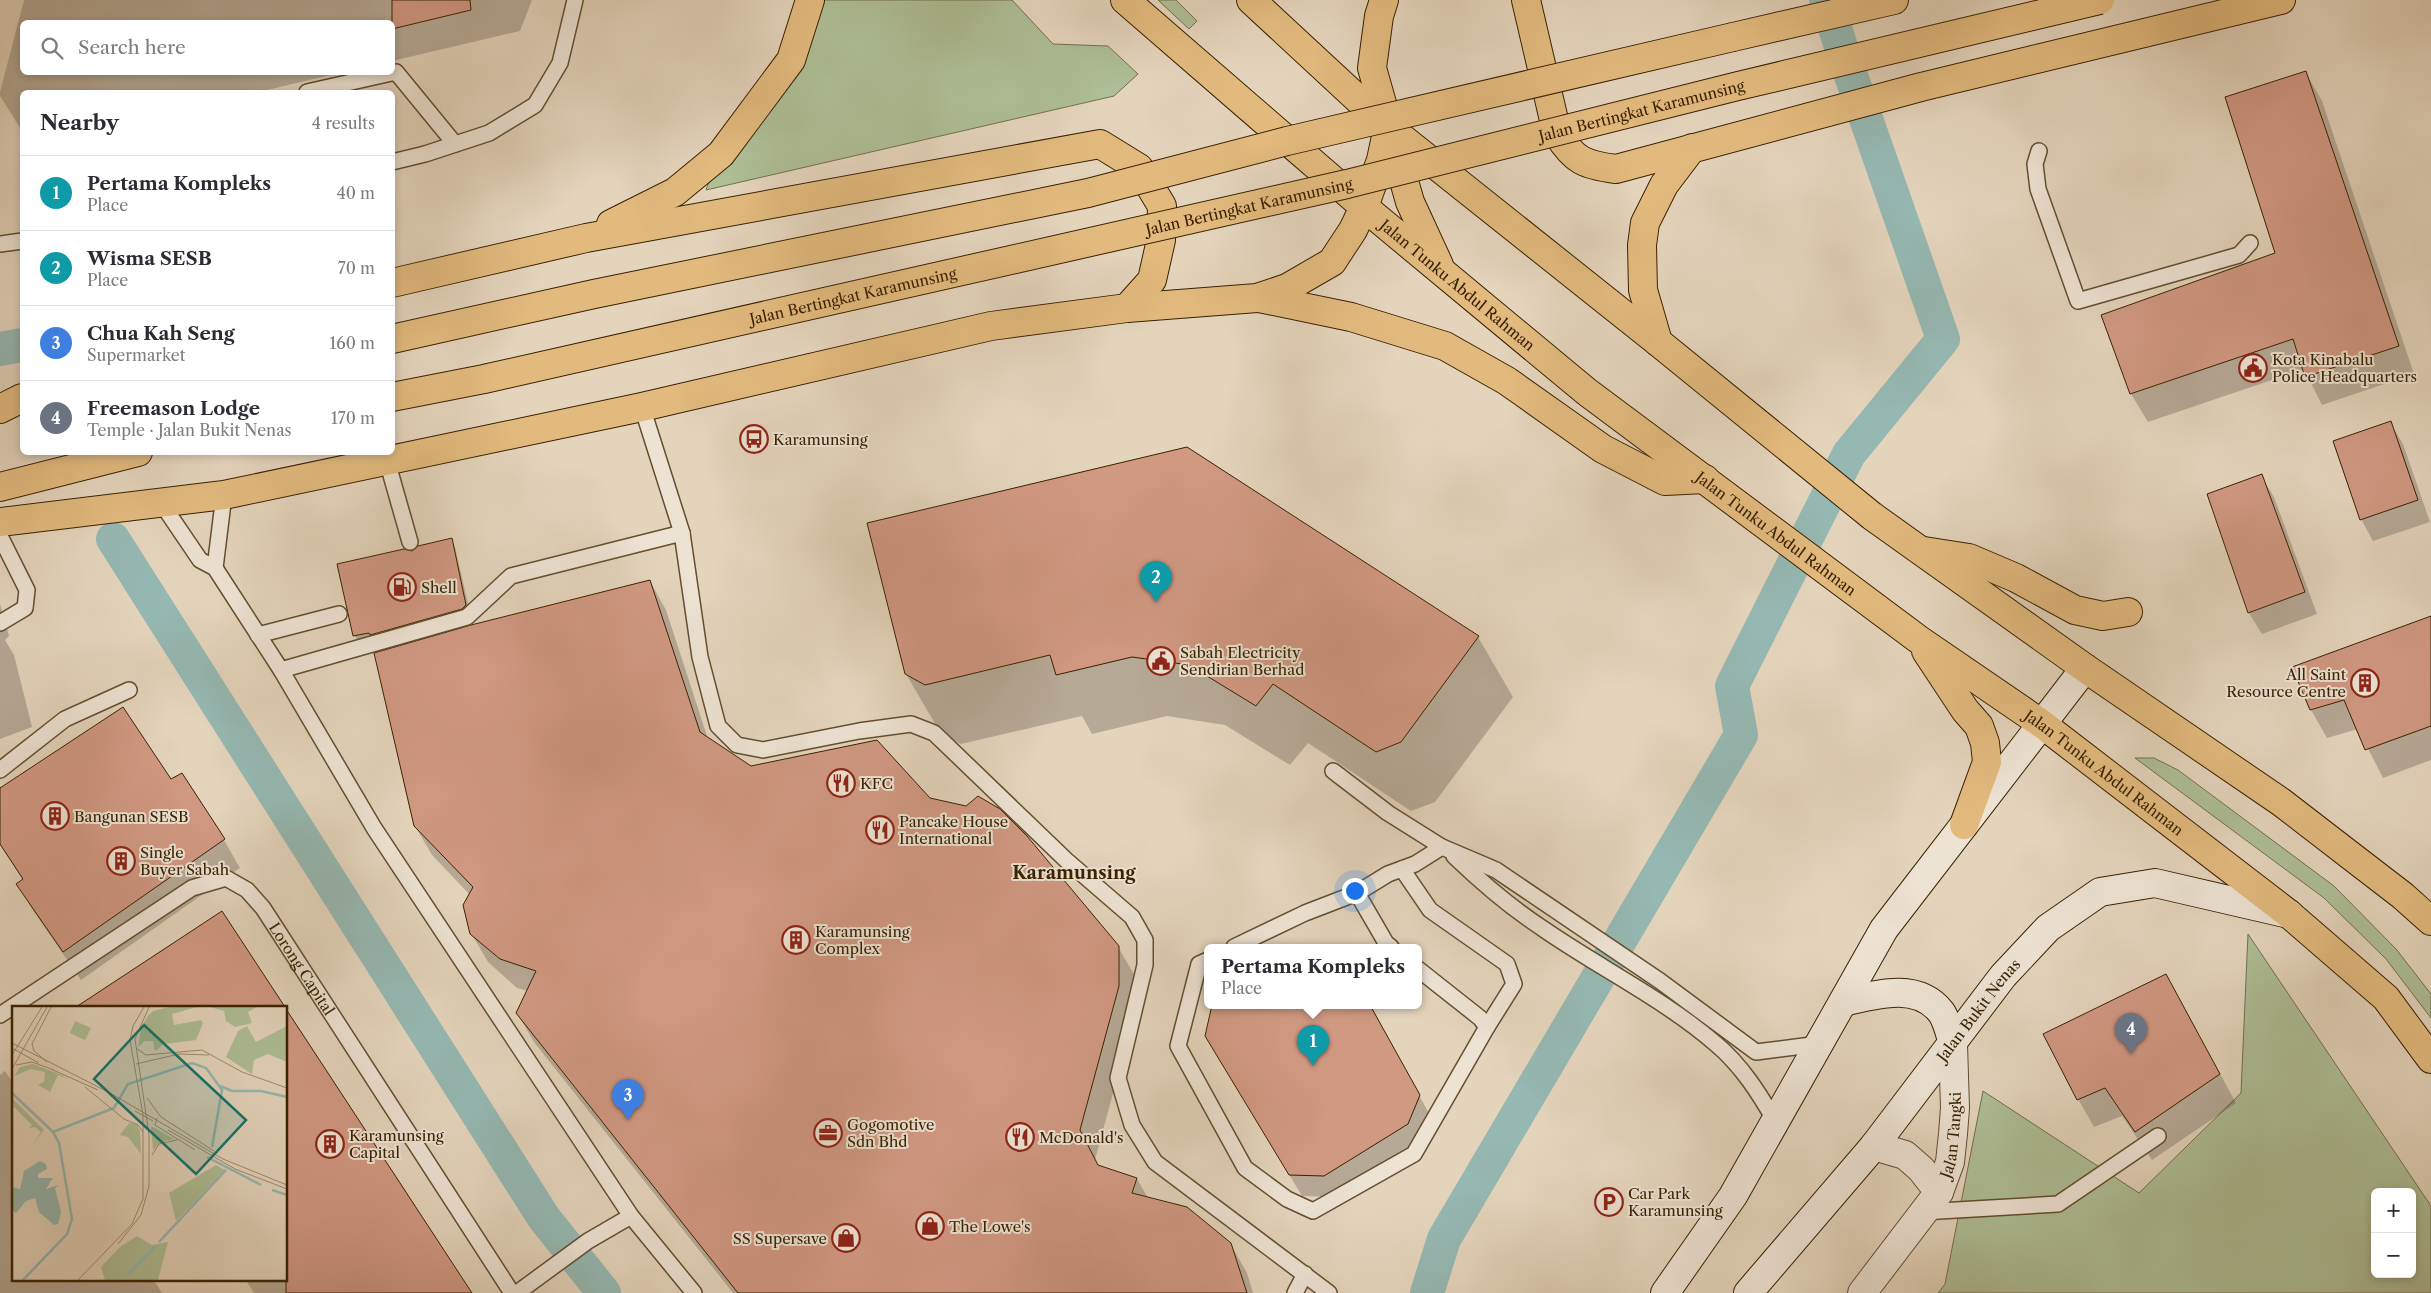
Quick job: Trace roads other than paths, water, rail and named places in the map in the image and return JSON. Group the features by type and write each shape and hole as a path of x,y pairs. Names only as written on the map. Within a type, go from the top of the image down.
{"main road":[{"path":"586,238 675,192 721,154 792,60 810,0"},
{"name":"Jalan Tunku Abdul Rahman","path":"1125,0 1364,207 1587,392 1918,639 2042,724 2289,914 2386,998 2431,1059"},
{"path":"1250,0 1388,127 1658,342 1872,516 1917,551 2280,802 2403,896 2431,922"},
{"path":"1384,0 1379,16 1372,68 1410,202 1441,270"},
{"path":"1526,0 1557,133 1567,149 1582,162 1616,169 1922,87 2281,0"},
{"path":"395,338 604,292 1088,193 1287,141 1894,0"},
{"name":"Jalan Bertingkat Karamunsing","path":"395,396 484,379 1347,184 1738,86 2100,0"},
{"path":"0,522 224,496 642,407 991,326 1127,308 1257,298 1287,288 1332,262 1353,230 1364,207 1381,160 1388,127"},
{"path":"395,282 586,238 1100,144 1139,168 1162,206 1160,240 1152,280 1127,308"},
{"path":"1658,342 1642,290 1642,245 1645,223 1664,185 1692,148"},
{"path":"1257,298 1351,317 1446,346 1507,380 1603,449 1665,481 1705,479"},
{"path":"0,409 20,399"},
{"path":"0,423 20,418"},
{"path":"0,487 126,455"},
{"path":"1917,551 1969,558 2016,578 2075,610 2103,616 2128,612"},
{"path":"1918,639 1965,710 1979,726 1985,743 1987,762 1964,825"},
{"path":"1665,1293 1733,1196 1884,929 2085,668"},
{"name":"Jalan Bukit Nenas","path":"1748,1293 1874,1146 2003,976 2048,928 2100,892 2155,883 2289,914"},
{"name":"Jalan Tangki","path":"1843,1002 1886,993 1902,992 1928,999 1942,1013 1953,1044 1955,1108 1950,1162 1931,1202 1862,1293"},
{"name":"Jalan Tangki","path":"1874,1146 1905,1155 1921,1169 1931,1202"}],"lane":[{"path":"395,161 489,133 535,105 560,63 575,0"},
{"path":"395,72 455,144"},
{"path":"316,90 383,75"},
{"path":"2039,151 2035,164 2038,189 2078,301 2240,255 2250,243"},
{"path":"0,244 20,242"},
{"path":"642,407 682,533 700,657 718,726 737,745 763,750 859,731 911,724 934,733 1066,860 1132,917 1145,940 1145,965 1118,1078 1132,1125 1155,1162 1329,1293"},
{"path":"387,461 410,542"},
{"path":"214,568 224,496"},
{"path":"162,504 200,560 214,568 281,670 374,828 631,1216 694,1293"},
{"path":"281,670 467,617 511,576 682,533"},
{"path":"0,536 27,590 25,608 0,624"},
{"path":"258,635 339,614"},
{"path":"0,770 65,719 129,690"},
{"path":"1333,771 1388,813 1445,849 1496,870 1660,982 1756,1052 1819,1044"},
{"path":"1240,944 1305,913 1357,893 1388,874 1415,864 1445,849"},
{"path":"1445,849 1490,890 1543,929 1650,996 1716,1044 1756,1087 1775,1122"},
{"path":"1204,962 1199,964 1178,1046 1245,1168 1287,1199 1313,1211 1414,1154 1514,984 1507,964 1430,910 1402,869"},
{"name":"Lorong Capital","path":"14,1006 192,888 226,878 248,890 263,908 512,1293"},
{"path":"1357,893 1387,944"},
{"path":"1422,971 1480,1018 1487,1027"},
{"name":"Lorong Capital","path":"0,1015 12,1007"},
{"path":"1931,1202 2058,1204 2158,1136"},
{"path":"517,1293 588,1241 631,1216"},
{"path":"1295,1293 1305,1274"}],"waterway":[{"path":"1427,1293 1444,1239 1741,735 1732,686 1849,454 1943,339 1826,0"},
{"path":"0,349 20,345"},
{"path":"113,539 544,1218 604,1293"}],"place":[{"name":"Kota Kinabalu Police Headquarters","path":"2253,368"},
{"name":"Karamunsing","path":"754,439"},
{"name":"Shell","path":"402,587"},
{"name":"Wisma SESB","path":"1156,602"},
{"name":"Sabah Electricity Sendirian Berhad","path":"1161,661"},
{"name":"All Saint Resource Centre","path":"2365,683"},
{"name":"KFC","path":"841,783"},
{"name":"Bangunan SESB","path":"55,816"},
{"name":"Pancake House International","path":"880,830"},
{"name":"Single Buyer Sabah","path":"121,861"},
{"name":"Karamunsing Complex","path":"796,940"},
{"name":"Freemason Lodge","path":"2131,1054"},
{"name":"Pertama Kompleks","path":"1313,1066"},
{"name":"Chua Kah Seng","path":"628,1120"},
{"name":"Gogomotive Sdn Bhd","path":"828,1133"},
{"name":"McDonald's","path":"1020,1137"},
{"name":"Karamunsing Capital","path":"330,1144"},
{"name":"Car Park Karamunsing","path":"1609,1202"},
{"name":"The Lowe's","path":"930,1226"},
{"name":"SS Supersave","path":"846,1238"}],"district":[{"name":"Karamunsing","path":"1074,873"}]}
